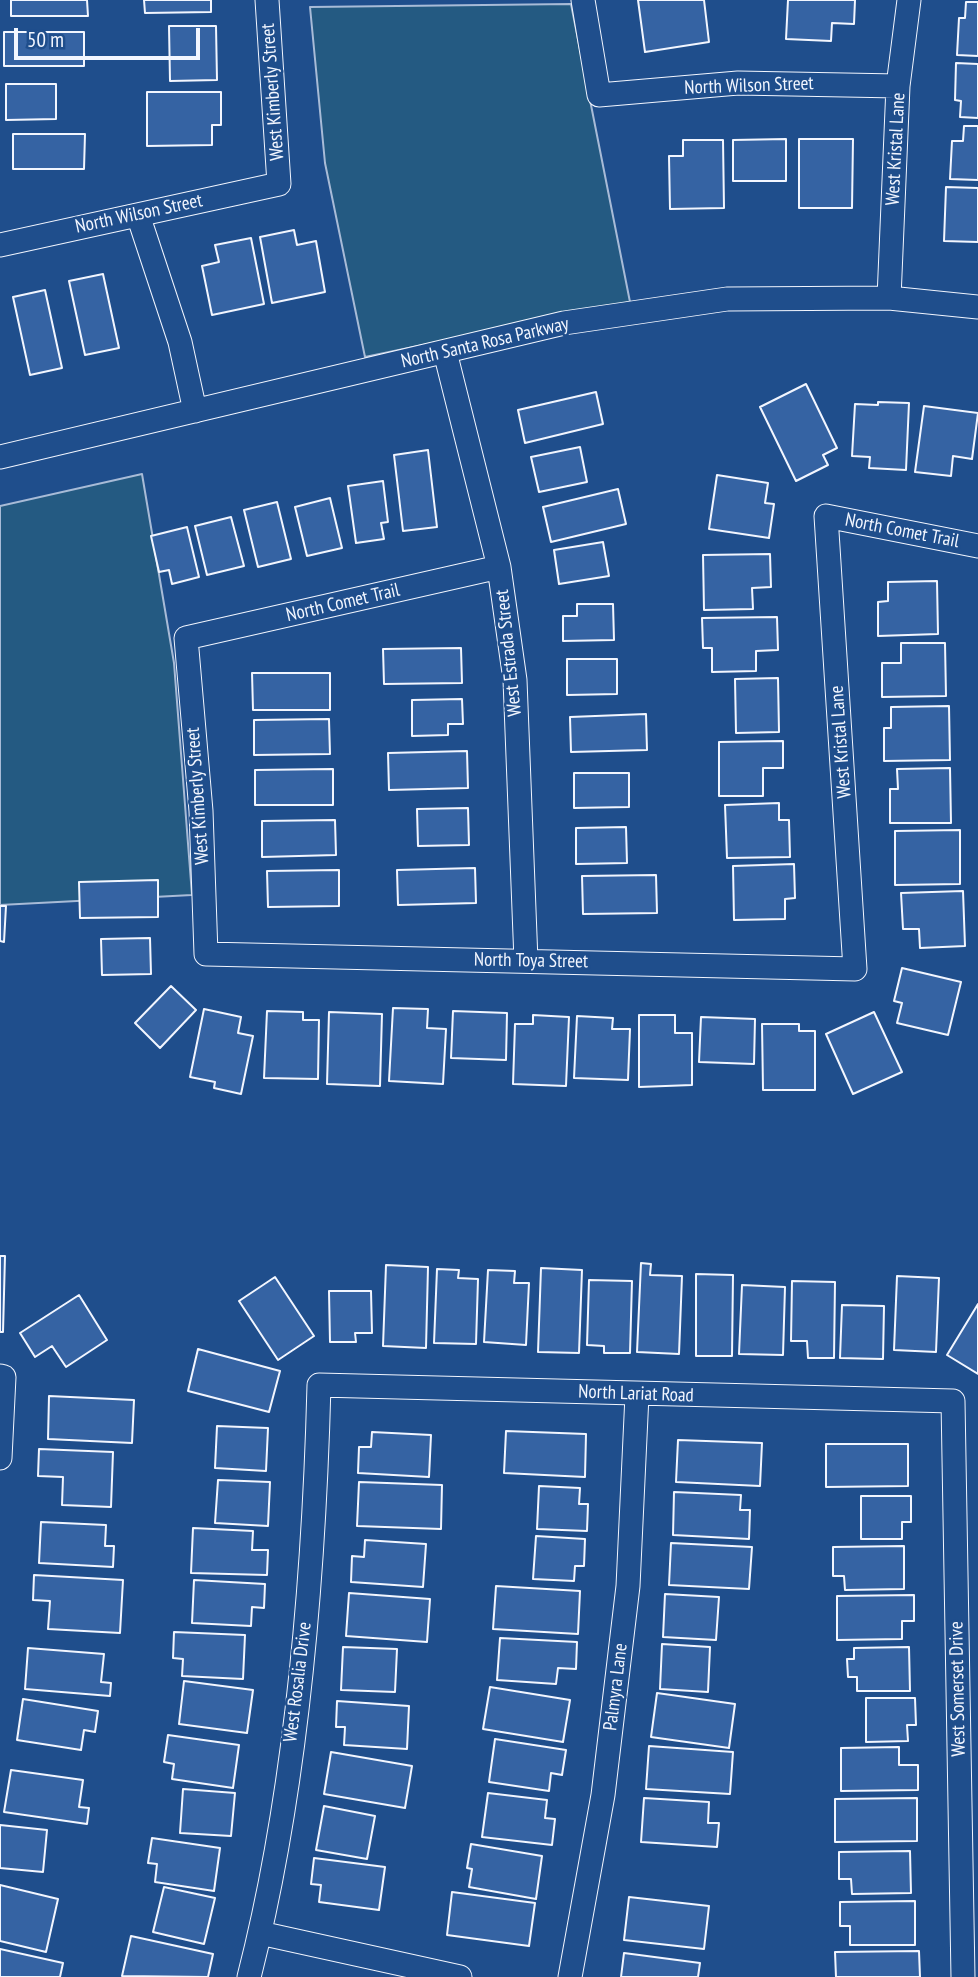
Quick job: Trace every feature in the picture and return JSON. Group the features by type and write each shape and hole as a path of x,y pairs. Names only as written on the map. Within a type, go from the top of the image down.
{"street":[{"name":"West Kimberly Street","path":"267,0 279,184"},
{"name":"North Wilson Street","path":"583,0 599,95 738,83 898,86"},
{"name":"West Kristal Lane","path":"889,299 898,86 909,0"},
{"name":"North Wilson Street","path":"0,245 279,184"},
{"path":"138,215 180,342 195,411"},
{"name":"North Santa Rosa Parkway","path":"0,457 564,323 727,299 889,299 978,307"},
{"name":"West Estrada Street","path":"445,352 499,567 515,680 526,961"},
{"name":"West Kristal Lane","path":"826,516 855,969"},
{"name":"North Comet Trail","path":"826,516 978,546"},
{"name":"North Comet Trail","path":"186,638 499,567"},
{"name":"West Kimberly Street","path":"186,638 201,811 206,954"},
{"name":"North Toya Street","path":"206,954 855,969"},
{"path":"0,1458 2,1377"},
{"name":"North Lariat Road","path":"319,1385 953,1401"},
{"name":"West Rosalia Drive","path":"249,1977 260,1933 288,1767 308,1598 319,1385"},
{"name":"Palmyra Lane","path":"570,1977 603,1796 625,1612 637,1395"},
{"name":"West Somerset Drive","path":"953,1401 963,1977"},
{"path":"260,1933 460,1977"}],"shaded area":[{"path":"571,4 630,302 365,357 325,163 310,7"},
{"path":"142,474 174,663 192,895 0,905 0,506"}],"building":[{"path":"11,0 87,0 88,16 11,16"},
{"path":"144,0 211,0 211,12 145,13"},
{"path":"638,0 704,0 709,42 645,52"},
{"path":"788,0 855,0 854,24 832,23 831,41 786,39"},
{"path":"966,2 978,2 978,56 957,55 959,18 965,18"},
{"path":"169,26 216,26 217,80 170,81"},
{"path":"4,32 84,32 84,66 4,66"},
{"path":"956,63 978,64 978,118 960,117 961,101 955,100"},
{"path":"6,84 56,84 56,119 6,120"},
{"path":"147,92 221,92 221,125 212,125 212,145 147,146"},
{"path":"964,126 978,126 978,180 950,179 952,141 963,141"},
{"path":"13,134 85,134 84,169 13,169"},
{"path":"786,139 786,181 733,181 733,140"},
{"path":"799,139 853,139 852,208 799,208"},
{"path":"683,140 723,140 724,208 670,209 669,156 683,156"},
{"path":"946,187 978,188 978,242 944,241"},
{"path":"294,230 297,245 316,241 325,292 272,303 260,237"},
{"path":"251,238 264,304 212,315 202,266 219,262 215,245"},
{"path":"103,274 119,348 85,355 69,281"},
{"path":"45,290 62,368 30,375 13,297"},
{"path":"806,384 837,448 823,455 828,465 796,481 760,407"},
{"path":"596,392 603,424 525,443 518,410"},
{"path":"878,402 909,403 906,470 869,468 870,457 852,456 855,404 878,405"},
{"path":"924,406 978,413 972,459 953,456 951,476 915,472"},
{"path":"580,447 587,482 539,492 531,457"},
{"path":"428,450 437,527 403,531 394,455"},
{"path":"717,475 768,483 765,503 774,504 769,538 709,529"},
{"path":"383,481 388,522 381,523 384,539 356,543 348,486"},
{"path":"618,489 626,524 551,542 543,507"},
{"path":"330,498 342,548 307,556 295,507"},
{"path":"277,502 291,559 258,567 244,510"},
{"path":"231,517 244,566 207,575 195,526"},
{"path":"187,527 199,577 172,584 169,570 159,572 151,536"},
{"path":"603,542 609,576 559,584 554,550"},
{"path":"770,554 771,587 752,588 753,609 704,610 703,555"},
{"path":"937,581 938,634 878,636 878,602 888,601 888,582"},
{"path":"577,604 613,604 614,640 563,641 563,616 577,616"},
{"path":"777,617 778,650 756,651 756,671 712,672 712,648 703,648 702,618"},
{"path":"901,643 945,643 946,696 882,697 882,663 901,663"},
{"path":"461,648 462,683 384,684 383,649"},
{"path":"567,659 617,659 617,694 567,695"},
{"path":"252,673 330,673 330,710 253,710"},
{"path":"778,678 779,732 736,733 735,679"},
{"path":"462,699 463,724 448,724 448,735 412,736 412,700"},
{"path":"949,706 950,760 884,761 884,728 891,728 891,707"},
{"path":"646,714 647,750 571,752 570,717"},
{"path":"329,719 330,754 254,755 254,720"},
{"path":"783,741 783,768 763,768 763,796 719,796 719,742"},
{"path":"467,751 468,788 389,790 388,753"},
{"path":"950,768 951,823 890,823 890,789 898,789 897,769"},
{"path":"333,769 333,805 255,805 255,770"},
{"path":"574,773 629,773 629,807 574,808"},
{"path":"779,803 779,820 789,820 790,857 727,858 725,805"},
{"path":"468,808 469,845 418,846 417,809"},
{"path":"335,820 336,855 262,857 262,821"},
{"path":"626,827 627,863 576,864 576,828"},
{"path":"960,830 960,884 895,885 895,831"},
{"path":"794,864 795,898 785,899 785,919 734,920 733,866"},
{"path":"475,868 476,903 398,905 397,870"},
{"path":"339,870 339,906 268,907 267,871"},
{"path":"656,875 657,913 583,914 582,876"},
{"path":"158,880 158,917 80,918 79,882"},
{"path":"963,891 965,946 920,948 919,929 903,929 901,893"},
{"path":"0,906 6,906 4,942 0,941"},
{"path":"150,938 151,974 102,975 101,939"},
{"path":"902,968 961,982 948,1035 897,1023 902,1003 894,1001"},
{"path":"171,986 196,1010 160,1048 135,1023"},
{"path":"393,1008 428,1009 427,1028 446,1029 443,1084 389,1081"},
{"path":"204,1009 241,1017 238,1033 253,1036 241,1094 214,1088 215,1082 190,1077"},
{"path":"267,1011 303,1012 303,1020 319,1020 318,1079 264,1078"},
{"path":"453,1011 507,1013 506,1060 451,1058"},
{"path":"329,1012 382,1014 380,1086 327,1084"},
{"path":"874,1012 902,1072 853,1094 826,1034"},
{"path":"533,1015 569,1017 566,1086 513,1084 515,1024 533,1024"},
{"path":"639,1015 675,1015 675,1033 692,1033 692,1085 639,1087"},
{"path":"577,1016 613,1018 612,1029 630,1029 628,1080 574,1078"},
{"path":"701,1017 755,1019 754,1064 699,1062"},
{"path":"762,1024 799,1024 799,1031 815,1031 815,1090 763,1090"},
{"path":"0,1256 5,1256 3,1332 0,1332"},
{"path":"641,1263 651,1264 650,1275 682,1276 679,1354 637,1352"},
{"path":"386,1265 428,1267 426,1348 383,1346"},
{"path":"541,1268 582,1270 579,1353 538,1352"},
{"path":"437,1269 459,1270 458,1278 478,1279 476,1344 434,1343"},
{"path":"488,1270 515,1271 514,1283 529,1283 526,1345 484,1342"},
{"path":"696,1274 733,1275 732,1356 696,1356"},
{"path":"897,1276 939,1278 936,1352 894,1350"},
{"path":"275,1277 314,1336 278,1360 239,1301"},
{"path":"589,1280 632,1281 630,1353 604,1353 604,1346 587,1345"},
{"path":"792,1281 835,1282 834,1358 808,1358 807,1341 791,1341"},
{"path":"742,1285 785,1287 783,1355 739,1354"},
{"path":"329,1291 371,1291 372,1333 355,1333 356,1342 330,1342"},
{"path":"79,1295 107,1340 66,1367 52,1346 35,1357 20,1333"},
{"path":"978,1304 978,1374 947,1355"},
{"path":"842,1305 884,1306 883,1359 840,1358"},
{"path":"198,1349 280,1371 269,1412 188,1391"},
{"path":"49,1396 134,1400 132,1443 48,1439"},
{"path":"217,1426 268,1428 266,1471 215,1468"},
{"path":"506,1431 586,1434 585,1477 504,1473"},
{"path":"372,1432 431,1435 429,1477 358,1473 359,1447 371,1447"},
{"path":"678,1440 762,1443 760,1486 676,1482"},
{"path":"826,1444 908,1444 908,1486 826,1487"},
{"path":"39,1449 113,1452 111,1507 62,1505 63,1477 38,1476"},
{"path":"218,1480 270,1482 268,1526 215,1523"},
{"path":"359,1482 442,1485 441,1529 357,1526"},
{"path":"539,1486 580,1488 579,1504 588,1504 587,1531 537,1529"},
{"path":"674,1492 741,1495 740,1510 750,1510 749,1539 673,1535"},
{"path":"861,1496 911,1496 911,1522 902,1522 902,1539 861,1539"},
{"path":"41,1522 106,1525 105,1546 114,1546 113,1567 39,1563"},
{"path":"193,1528 253,1531 252,1550 268,1550 267,1575 191,1573"},
{"path":"536,1536 585,1539 584,1566 575,1566 574,1581 533,1579"},
{"path":"365,1540 426,1544 423,1587 351,1582 352,1556 364,1557"},
{"path":"671,1543 752,1547 749,1589 669,1585"},
{"path":"904,1546 904,1589 845,1590 844,1576 833,1576 833,1547"},
{"path":"34,1575 123,1580 120,1633 48,1629 50,1601 33,1600"},
{"path":"194,1580 265,1584 264,1608 252,1607 251,1626 192,1623"},
{"path":"496,1586 580,1591 578,1634 493,1629"},
{"path":"349,1593 430,1599 427,1642 346,1636"},
{"path":"665,1594 719,1597 716,1640 663,1637"},
{"path":"914,1595 914,1621 902,1621 902,1639 837,1640 837,1596"},
{"path":"174,1632 245,1635 243,1679 182,1676 183,1659 173,1658"},
{"path":"500,1638 577,1642 576,1669 558,1668 556,1684 497,1680"},
{"path":"662,1644 710,1647 708,1692 660,1689"},
{"path":"343,1647 397,1649 395,1692 341,1690"},
{"path":"909,1647 910,1691 857,1691 857,1677 848,1677 847,1659 854,1659 854,1648"},
{"path":"28,1648 104,1654 101,1682 111,1683 110,1696 25,1689"},
{"path":"184,1681 253,1690 247,1733 179,1724"},
{"path":"490,1687 570,1700 563,1742 483,1729"},
{"path":"657,1693 735,1704 729,1748 651,1737"},
{"path":"866,1698 915,1698 916,1725 907,1725 908,1741 866,1742"},
{"path":"23,1699 98,1711 95,1732 84,1730 81,1750 17,1740"},
{"path":"337,1701 409,1706 407,1749 344,1745 345,1727 336,1727"},
{"path":"168,1735 239,1745 233,1788 172,1779 174,1764 164,1762"},
{"path":"495,1739 566,1750 562,1775 551,1773 549,1791 489,1782"},
{"path":"649,1746 733,1752 730,1794 646,1789"},
{"path":"899,1747 899,1765 918,1765 918,1790 841,1791 841,1748"},
{"path":"331,1752 412,1766 405,1808 324,1794"},
{"path":"11,1770 83,1780 79,1807 89,1808 87,1824 4,1812"},
{"path":"183,1789 235,1793 231,1836 180,1833"},
{"path":"488,1793 547,1800 545,1818 555,1819 552,1845 482,1837"},
{"path":"644,1798 709,1802 708,1823 719,1823 717,1847 641,1842"},
{"path":"917,1798 917,1841 835,1842 835,1799"},
{"path":"324,1806 375,1816 367,1859 316,1850"},
{"path":"0,1825 47,1830 43,1872 0,1868"},
{"path":"152,1838 220,1848 214,1891 155,1882 157,1864 148,1863"},
{"path":"471,1844 542,1856 536,1899 469,1887 472,1869 467,1868"},
{"path":"910,1851 911,1893 852,1894 851,1879 839,1879 839,1852"},
{"path":"314,1858 385,1867 379,1910 319,1902 321,1885 311,1884"},
{"path":"0,1885 58,1899 46,1952 0,1941"},
{"path":"164,1887 215,1898 204,1944 153,1932"},
{"path":"452,1892 535,1903 529,1946 447,1935"},
{"path":"629,1897 709,1906 704,1949 624,1940"},
{"path":"915,1901 915,1945 850,1945 850,1926 840,1926 840,1902"},
{"path":"131,1936 213,1954 208,1977 122,1976"},
{"path":"0,1949 63,1963 60,1977 0,1977"},
{"path":"919,1951 920,1977 836,1977 835,1952"},
{"path":"624,1953 700,1963 698,1977 621,1977"}]}
